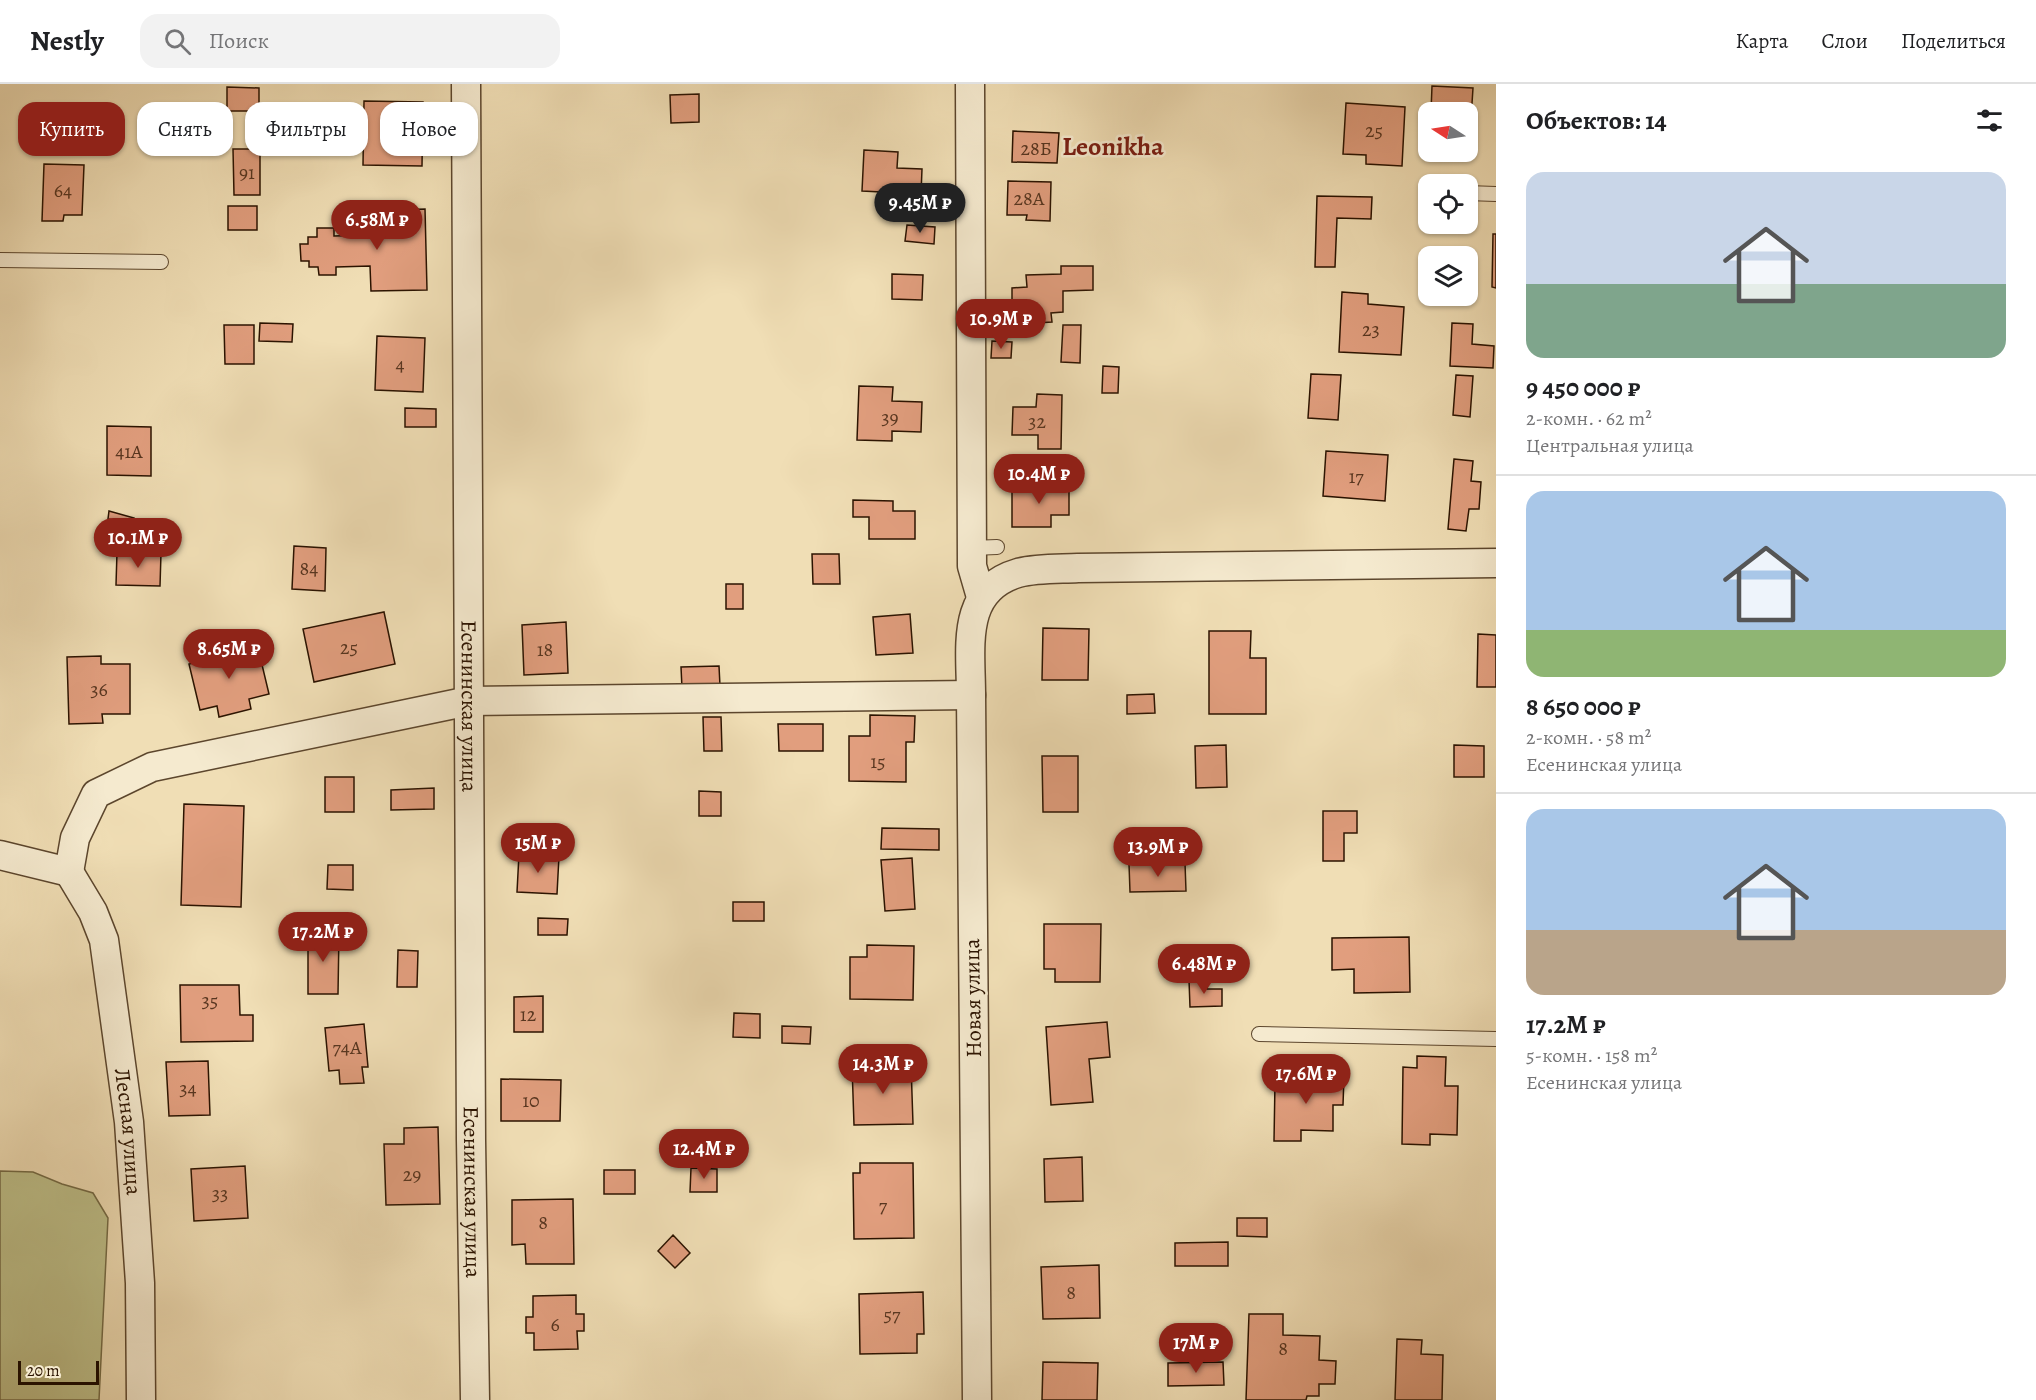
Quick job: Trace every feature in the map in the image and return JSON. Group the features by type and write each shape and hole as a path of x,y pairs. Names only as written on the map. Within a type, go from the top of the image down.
{"street":[{"name":"Есенинская улица","path":"466,84 471,1140 475,1400"},
{"path":"970,84 984,547 972,566 981,597 995,583 1019,573 1078,568 1496,563"},
{"name":"Новая улица","path":"977,1400 970,695 972,620 981,597"},
{"path":"0,855 69,872 75,838 96,794 152,767 469,701 970,695"},
{"name":"Лесная улица","path":"69,872 93,912 104,940 129,1122 140,1283 141,1400"}],"lane":[{"path":"1478,193 1496,194"},
{"path":"0,260 161,262"},
{"path":"1259,1034 1496,1039"}],"green space":[{"path":"0,1171 33,1172 93,1193 108,1218 99,1400 0,1400"}],"building":[{"path":"1432,86 1473,88 1472,102 1431,102"},
{"path":"227,87 259,88 259,102 245,102 245,111 233,111 233,102 227,102"},
{"path":"699,94 699,122 671,123 670,95"},
{"path":"364,101 423,102 380,102 380,156 422,156 422,166 363,165 363,156 368,156 368,102"},
{"path":"1346,103 1405,107 1402,166 1366,164 1366,155 1343,154"},
{"path":"1013,131 1059,133 1057,163 1012,162"},
{"path":"233,149 245,149 245,156 260,156 260,195 234,195"},
{"path":"864,150 898,152 897,168 922,169 921,194 862,191"},
{"path":"44,164 84,165 82,215 64,215 63,221 42,221"},
{"path":"1008,181 1051,182 1050,221 1026,220 1027,215 1007,215"},
{"path":"1317,196 1372,197 1371,219 1337,218 1335,267 1315,267"},
{"path":"228,206 257,206 257,230 228,230"},
{"path":"425,209 427,290 371,291 370,266 336,267 336,275 319,275 318,267 309,267 309,261 301,261 300,244 308,244 308,237 317,237 317,228 334,228 334,236 368,235 368,211"},
{"path":"907,225 935,227 934,244 905,241"},
{"path":"1493,234 1496,234 1496,288 1492,287"},
{"path":"1061,266 1093,266 1093,290 1063,291 1063,312 1051,313 1052,322 1036,323 1036,314 1012,315 1012,288 1027,287 1026,275 1061,274"},
{"path":"892,274 923,275 922,300 892,299"},
{"path":"1342,292 1368,294 1368,304 1404,307 1401,355 1339,352"},
{"path":"260,323 293,324 292,342 259,341"},
{"path":"1452,323 1473,324 1472,344 1494,346 1493,368 1450,366"},
{"path":"224,325 254,325 254,364 225,364"},
{"path":"1063,325 1081,325 1080,363 1061,362"},
{"path":"377,336 425,338 423,392 375,390"},
{"path":"992,341 1012,342 1011,358 991,358"},
{"path":"1103,366 1119,367 1118,393 1102,393"},
{"path":"1311,374 1341,375 1338,420 1308,418"},
{"path":"1456,375 1473,376 1470,417 1453,415"},
{"path":"859,386 893,387 892,401 922,402 921,432 892,431 892,441 857,440"},
{"path":"1037,394 1062,395 1061,449 1038,449 1038,435 1012,435 1013,407 1036,407"},
{"path":"405,408 436,409 436,427 405,427"},
{"path":"107,426 151,427 151,476 107,475"},
{"path":"1326,451 1388,455 1385,501 1323,496"},
{"path":"1454,459 1473,461 1471,481 1481,482 1479,509 1469,509 1466,531 1448,529"},
{"path":"1012,486 1069,486 1069,515 1051,515 1051,527 1012,527"},
{"path":"853,500 893,501 893,511 915,511 915,539 869,539 869,517 853,517"},
{"path":"109,511 134,518 132,525 108,519"},
{"path":"294,546 326,548 325,591 292,589"},
{"path":"117,552 161,553 160,586 116,585"},
{"path":"812,554 839,554 840,584 813,584"},
{"path":"726,584 743,584 743,609 726,609"},
{"path":"384,612 395,664 314,682 303,629"},
{"path":"910,614 913,653 876,655 873,617"},
{"path":"566,622 568,673 524,675 522,625"},
{"path":"1043,628 1089,629 1088,680 1042,680"},
{"path":"1209,631 1251,631 1250,658 1266,658 1266,714 1209,714"},
{"path":"1478,634 1496,635 1496,687 1477,687"},
{"path":"236,644 238,653 258,648 269,694 249,699 251,709 219,717 217,706 200,710 189,664 206,660 204,652"},
{"path":"101,656 101,664 130,664 130,714 102,714 103,723 69,724 67,657"},
{"path":"719,666 720,686 682,688 681,667"},
{"path":"1154,694 1155,713 1127,714 1127,695"},
{"path":"870,715 915,716 914,742 906,742 906,782 849,781 849,736 870,736"},
{"path":"703,717 721,717 722,751 704,751"},
{"path":"778,724 823,724 823,751 779,751"},
{"path":"1226,745 1227,787 1196,788 1195,746"},
{"path":"1454,745 1484,746 1484,777 1454,777"},
{"path":"1042,756 1078,756 1078,812 1043,812"},
{"path":"325,777 354,777 354,812 325,812"},
{"path":"434,788 434,809 391,810 391,790"},
{"path":"699,791 721,792 721,816 699,816"},
{"path":"184,804 244,806 241,907 181,905"},
{"path":"1323,811 1357,811 1357,833 1344,833 1344,861 1323,861"},
{"path":"882,828 939,829 939,850 881,849"},
{"path":"519,854 559,856 557,894 517,892"},
{"path":"912,858 915,909 885,911 881,860"},
{"path":"1185,863 1186,891 1130,892 1129,864"},
{"path":"328,865 353,865 353,890 327,889"},
{"path":"733,902 764,902 764,921 733,921"},
{"path":"538,918 568,919 567,935 538,935"},
{"path":"1044,924 1101,924 1100,982 1055,982 1055,969 1044,969"},
{"path":"308,932 339,932 338,994 308,994"},
{"path":"1409,937 1410,992 1354,993 1354,969 1332,970 1332,938"},
{"path":"867,945 914,946 913,1000 850,999 850,957 867,957"},
{"path":"398,950 418,951 417,987 397,987"},
{"path":"1189,980 1207,980 1207,989 1222,989 1222,1006 1190,1007"},
{"path":"180,985 239,985 240,1015 253,1015 253,1041 181,1042"},
{"path":"543,996 543,1032 514,1032 514,997"},
{"path":"734,1013 760,1014 760,1038 733,1037"},
{"path":"1107,1022 1110,1057 1089,1059 1093,1102 1051,1105 1046,1027"},
{"path":"364,1024 368,1067 362,1067 364,1083 340,1084 339,1070 329,1071 325,1028"},
{"path":"782,1026 811,1027 810,1044 782,1043"},
{"path":"1417,1056 1446,1057 1445,1086 1458,1086 1457,1135 1430,1134 1430,1145 1402,1144 1403,1067 1417,1068"},
{"path":"208,1061 210,1115 169,1116 166,1062"},
{"path":"911,1064 913,1124 854,1125 852,1065"},
{"path":"1286,1075 1344,1076 1343,1105 1333,1105 1333,1131 1301,1130 1301,1141 1274,1141 1275,1082 1286,1083"},
{"path":"501,1079 561,1080 560,1121 501,1121"},
{"path":"438,1127 440,1204 386,1205 384,1144 404,1144 404,1128"},
{"path":"1082,1157 1083,1201 1045,1202 1044,1159"},
{"path":"860,1163 913,1163 914,1238 854,1239 853,1173 860,1173"},
{"path":"245,1166 248,1218 194,1221 191,1169"},
{"path":"691,1168 717,1169 717,1192 690,1192"},
{"path":"604,1170 635,1170 635,1194 604,1194"},
{"path":"573,1199 574,1264 526,1264 525,1244 512,1245 512,1200"},
{"path":"1237,1218 1267,1218 1267,1237 1237,1236"},
{"path":"673,1235 690,1253 675,1268 658,1251"},
{"path":"1228,1242 1228,1266 1175,1266 1175,1243"},
{"path":"1099,1265 1100,1318 1043,1319 1041,1267"},
{"path":"923,1292 924,1334 917,1334 917,1353 860,1354 859,1294"},
{"path":"576,1295 576,1314 584,1314 584,1331 577,1331 578,1349 534,1350 534,1333 526,1333 526,1317 533,1317 533,1296"},
{"path":"1249,1314 1283,1314 1283,1335 1320,1336 1319,1360 1336,1361 1335,1384 1319,1384 1319,1396 1307,1396 1306,1400 1246,1400"},
{"path":"1397,1339 1422,1340 1421,1354 1443,1355 1442,1400 1395,1400"},
{"path":"1043,1362 1098,1363 1097,1400 1042,1400"},
{"path":"1223,1362 1224,1385 1168,1386 1168,1363"}],"district":[{"name":"Leonikha","path":"1113,146"}]}
